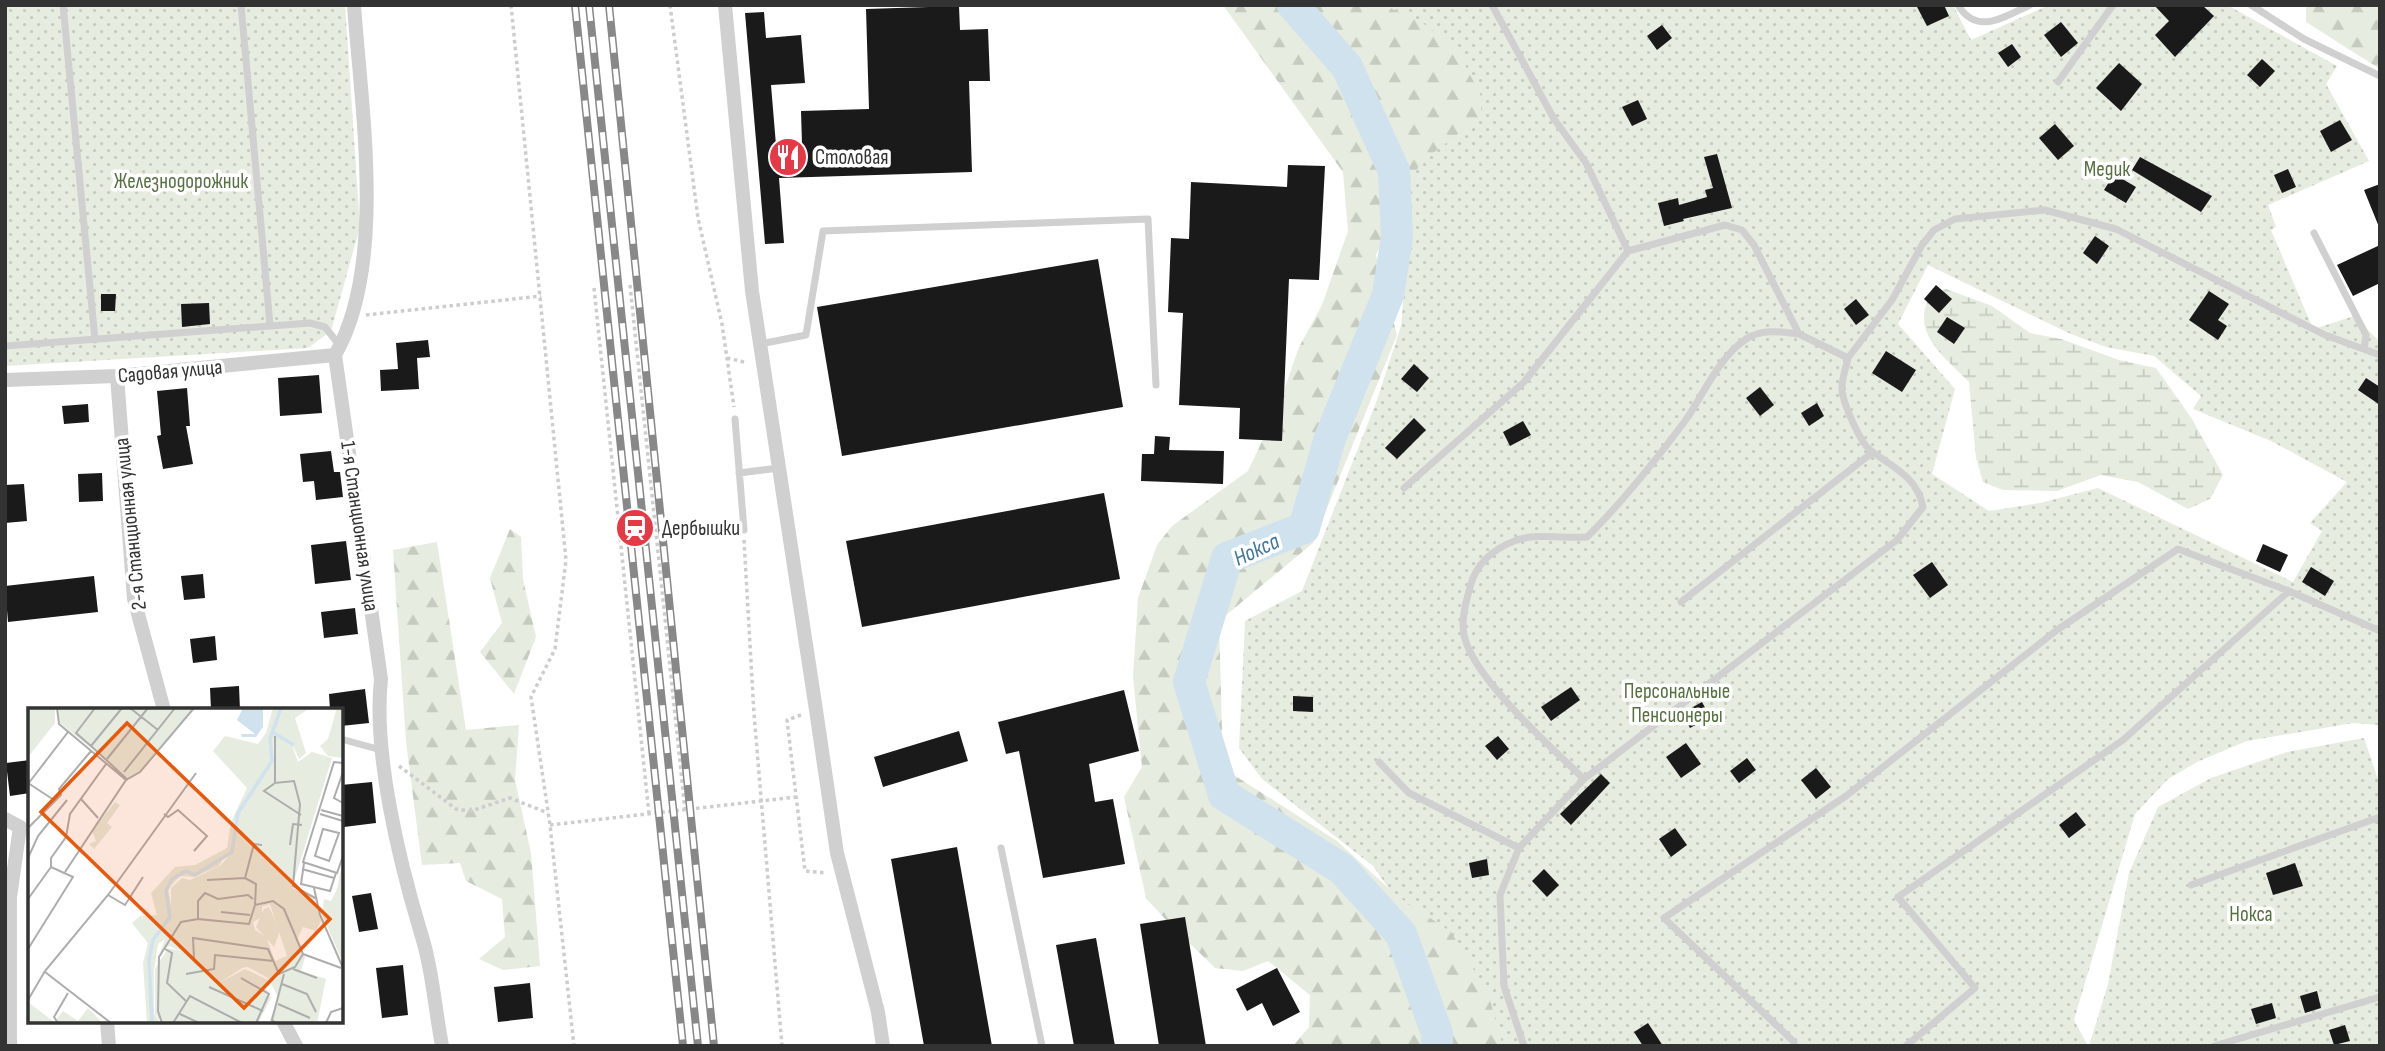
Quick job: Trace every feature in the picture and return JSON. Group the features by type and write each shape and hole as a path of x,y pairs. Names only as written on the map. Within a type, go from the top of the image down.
{"street":[{"path":"338,351 354,316 368,226 354,5"},
{"path":"725,5 752,291 837,853 878,1012 883,1046"},
{"name":"Садовая улица","path":"5,380 117,376 338,351"},
{"name":"1-я Станционная улица","path":"338,351 381,679 379,699 383,750 411,905 421,931 442,1046"},
{"name":"2-я Станционная улица","path":"117,376 134,598 163,708"},
{"path":"5,818 25,827 8,897 10,1046"},
{"path":"107,1023 109,1046"},
{"path":"284,1023 296,1046"}],"lane":[{"path":"63,5 95,340"},
{"path":"241,5 270,325"},
{"path":"1492,5 1554,119 1586,163 1628,251"},
{"path":"1958,5 1970,20 1989,23 2030,5"},
{"path":"2059,82 2113,5"},
{"path":"2251,5 2304,39 2380,76"},
{"path":"1524,1046 1504,986 1500,895 1519,848 1584,779 1897,540 1923,507 1920,492 1900,468 1867,448 1842,390 1848,358 1892,300 1922,244 1934,230 1955,219 2045,210 2116,229 2325,335 2380,355"},
{"path":"760,344 806,335 822,231 1148,219 1156,385"},
{"path":"1404,488 1524,382 1628,251 1725,225 1742,230 1754,245 1799,334"},
{"path":"2314,233 2366,335 2364,349"},
{"path":"5,346 310,323 325,327 338,351"},
{"path":"1584,779 1531,727 1480,669 1464,636 1464,610 1472,578 1490,553 1520,539 1587,537 1648,467 1686,418 1710,377 1746,339 1769,330 1799,334 1848,358"},
{"path":"735,419 744,530"},
{"path":"1681,602 1873,452"},
{"path":"739,473 779,468"},
{"path":"1794,1042 1664,918 1846,796 2057,630 2178,549 2289,591 2380,631"},
{"path":"1906,1046 1975,988 1898,897 2123,740 2289,591"},
{"path":"343,740 383,750"},
{"path":"1379,762 1409,793 1519,848"},
{"path":"2191,886 2380,817"},
{"path":"1001,848 1042,1046"},
{"path":"2214,1046 2380,997"}],"path":[{"path":"510,5 566,560 555,649 531,697 550,825 574,1046"},
{"path":"670,5 696,206 727,358 735,419"},
{"path":"629,285 685,810"},
{"path":"594,288 649,814"},
{"path":"354,316 541,296"},
{"path":"727,358 744,362"},
{"path":"744,530 754,714 782,1046"},
{"path":"787,720 805,871"},
{"path":"383,750 407,774 456,809 471,811 510,798 548,813"},
{"path":"550,825 796,797"}],"green space":[{"name":"Железнодорожник","path":"5,5 345,5 360,227 331,331 308,348 5,366"},
{"path":"1223,5 1384,5 1424,24 1459,53 1483,100 1479,118 1420,163 1376,255 1397,335 1313,543 1219,621 1223,768 1337,841 1397,896 1451,932 1488,993 1503,1046 1293,1046 1309,1027 1310,995 1268,961 1243,971 1215,968 1146,898 1124,797 1142,767 1133,677 1138,598 1157,545 1172,526 1248,471 1279,405 1299,347 1322,305 1348,231 1343,172"},
{"name":"Персональные Пенсионеры","path":"1348,5 1953,5 1971,40 2049,5 2227,5 2337,66 2326,84 2369,161 2268,205 2276,227 2271,230 2311,324 2317,328 2354,316 2380,342 2380,725 2353,723 2247,741 2199,761 2168,779 2135,814 2074,1020 2088,1046 1490,1046 1434,953 1373,866 1262,779 1239,748 1245,621 1302,591 1377,400 1401,326 1409,228 1390,59","holes":["1928,265 2071,334 2106,347 2154,356 2201,396 2193,409 2271,441 2347,482 2310,523 2322,531 2293,582 2098,488 2040,503 1989,511 1932,474 1955,389 1898,324"]},
{"path":"2306,5 2380,5 2380,69 2306,22"},
{"path":"1946,289 1992,306 2030,333 2061,339 2119,360 2156,368 2192,419 2223,475 2210,499 2188,509 2138,482 2101,475 2057,491 2003,490 1983,482 1976,458 1969,382 1940,352 1926,331 1926,306 1932,292"},
{"path":"510,529 521,537 523,579 536,637 514,694 480,652 502,623 490,578"},
{"path":"437,542 466,730 519,725 515,780 531,853 540,966 503,970 479,959 505,937 502,899 466,881 460,863 422,865 406,742 393,550"},
{"name":"Нокса","path":"2364,738 2380,785 2380,1046 2089,1046 2108,984 2129,873 2158,807 2211,778 2287,752"}],"building":[{"path":"1916,5 1944,5 1949,16 1927,26"},
{"path":"2154,5 2202,5 2214,16 2175,57 2155,35 2169,21"},
{"path":"959,6 960,30 988,29 990,81 969,81 972,172 779,178 784,243 765,244 745,13 764,12 766,38 801,35 805,83 771,85 776,145 802,144 801,111 869,109 866,9"},
{"path":"2061,22 2078,43 2061,57 2044,35"},
{"path":"1662,25 1672,38 1657,50 1647,36"},
{"path":"2012,44 2021,57 2008,67 1998,53"},
{"path":"2262,59 2275,71 2260,87 2247,75"},
{"path":"2119,63 2142,84 2121,111 2096,88"},
{"path":"1638,100 1647,119 1632,126 1622,107"},
{"path":"2340,120 2352,140 2331,152 2320,131"},
{"path":"2055,124 2074,146 2058,160 2039,138"},
{"path":"1717,154 1732,208 1664,226 1658,203 1678,198 1679,205 1707,197 1705,190 1713,188 1704,157"},
{"path":"2140,157 2212,196 2201,212 2132,170"},
{"path":"1288,165 1325,166 1319,280 1289,279 1282,441 1239,439 1240,408 1179,405 1183,313 1168,312 1171,238 1189,239 1191,182 1287,187"},
{"path":"2288,169 2296,187 2282,193 2274,175"},
{"path":"2114,174 2136,187 2126,203 2104,190"},
{"path":"2380,184 2380,227 2379,227 2364,190"},
{"path":"2095,236 2109,246 2097,264 2083,253"},
{"path":"2380,245 2380,283 2353,296 2337,265"},
{"path":"1098,259 1123,407 842,456 817,307"},
{"path":"1936,285 1952,299 1939,313 1924,299"},
{"path":"2209,291 2229,304 2218,320 2227,326 2218,340 2189,320"},
{"path":"101,294 116,294 115,311 101,311"},
{"path":"1856,299 1869,315 1856,325 1844,309"},
{"path":"209,303 210,324 182,327 181,304"},
{"path":"1947,317 1965,328 1954,344 1937,332"},
{"path":"428,340 430,357 417,358 419,389 381,391 380,370 398,369 396,343"},
{"path":"1886,351 1916,370 1902,392 1872,373"},
{"path":"1414,364 1429,378 1417,392 1401,379"},
{"path":"319,375 322,413 280,416 278,378"},
{"path":"2366,378 2380,387 2380,405 2358,390"},
{"path":"1760,387 1774,405 1760,416 1746,398"},
{"path":"187,388 190,426 186,426 193,464 163,469 157,436 161,435 157,391"},
{"path":"1817,403 1824,416 1809,426 1801,413"},
{"path":"88,404 89,422 64,424 62,406"},
{"path":"1414,418 1426,430 1397,459 1385,448"},
{"path":"1523,421 1531,435 1510,446 1503,432"},
{"path":"1155,436 1170,437 1169,450 1224,451 1223,484 1141,481 1142,454 1154,454"},
{"path":"331,451 334,472 340,472 343,497 316,500 314,481 303,482 300,454"},
{"path":"102,473 103,501 79,502 78,474"},
{"path":"24,484 27,521 5,523 5,485"},
{"path":"1104,493 1120,579 862,627 846,541"},
{"path":"346,541 351,580 315,584 311,545"},
{"path":"2263,544 2288,555 2280,572 2256,561"},
{"path":"1932,562 1948,585 1930,598 1913,575"},
{"path":"2311,567 2334,581 2325,596 2302,582"},
{"path":"203,574 205,598 184,600 181,576"},
{"path":"94,576 98,612 8,622 5,586"},
{"path":"355,608 358,634 324,638 321,612"},
{"path":"215,636 217,660 193,663 190,639"},
{"path":"239,686 240,708 211,708 210,688"},
{"path":"1571,687 1580,700 1551,721 1541,707"},
{"path":"365,689 369,723 343,726 343,708 330,708 329,694"},
{"path":"1124,690 1139,751 1089,764 1095,802 1113,799 1125,864 1043,878 1019,751 1006,754 998,722"},
{"path":"1293,696 1313,697 1313,712 1293,711"},
{"path":"1702,702 1710,717 1690,728 1682,713"},
{"path":"959,731 968,761 883,787 874,757"},
{"path":"1498,736 1509,749 1497,760 1485,746"},
{"path":"1686,743 1701,764 1681,778 1666,757"},
{"path":"1747,758 1756,770 1739,783 1730,771"},
{"path":"28,760 28,793 10,796 6,763"},
{"path":"1816,768 1831,787 1816,799 1801,780"},
{"path":"1601,774 1610,783 1571,825 1560,814"},
{"path":"372,782 376,823 344,827 343,785"},
{"path":"2076,812 2086,825 2069,838 2059,825"},
{"path":"1675,828 1687,845 1671,857 1659,839"},
{"path":"957,847 992,1046 924,1046 891,859"},
{"path":"1487,859 1489,875 1472,878 1469,863"},
{"path":"2295,863 2303,886 2273,895 2266,873"},
{"path":"1544,869 1559,885 1547,897 1532,881"},
{"path":"371,893 378,929 359,932 352,896"},
{"path":"1185,917 1206,1046 1159,1046 1140,924"},
{"path":"1096,938 1115,1046 1074,1046 1056,945"},
{"path":"403,965 408,1015 382,1018 376,968"},
{"path":"1277,968 1300,1012 1273,1026 1262,1003 1247,1011 1236,989"},
{"path":"530,983 533,1018 498,1022 494,987"},
{"path":"2317,991 2321,1008 2305,1013 2300,996"},
{"path":"2272,1003 2276,1018 2256,1024 2251,1009"},
{"path":"1648,1023 1663,1046 1643,1046 1634,1032"},
{"path":"2345,1025 2350,1041 2334,1045 2329,1030"}],"waterway":[{"name":"Нокса","path":"1293,5 1347,67 1394,171 1397,237 1388,295 1330,438 1304,528 1227,558 1189,682 1224,795 1342,869 1401,934 1437,1033 1437,1046"}],"railway":[{"path":"575,5 683,1046"},
{"path":"589,5 698,1046"},
{"path":"609,5 714,1046"}],"place":[{"name":"Столовая","path":"788,157"},
{"name":"Дербышки","path":"635,528"}],"park label":[{"name":"Медик","path":"2107,169"}]}
